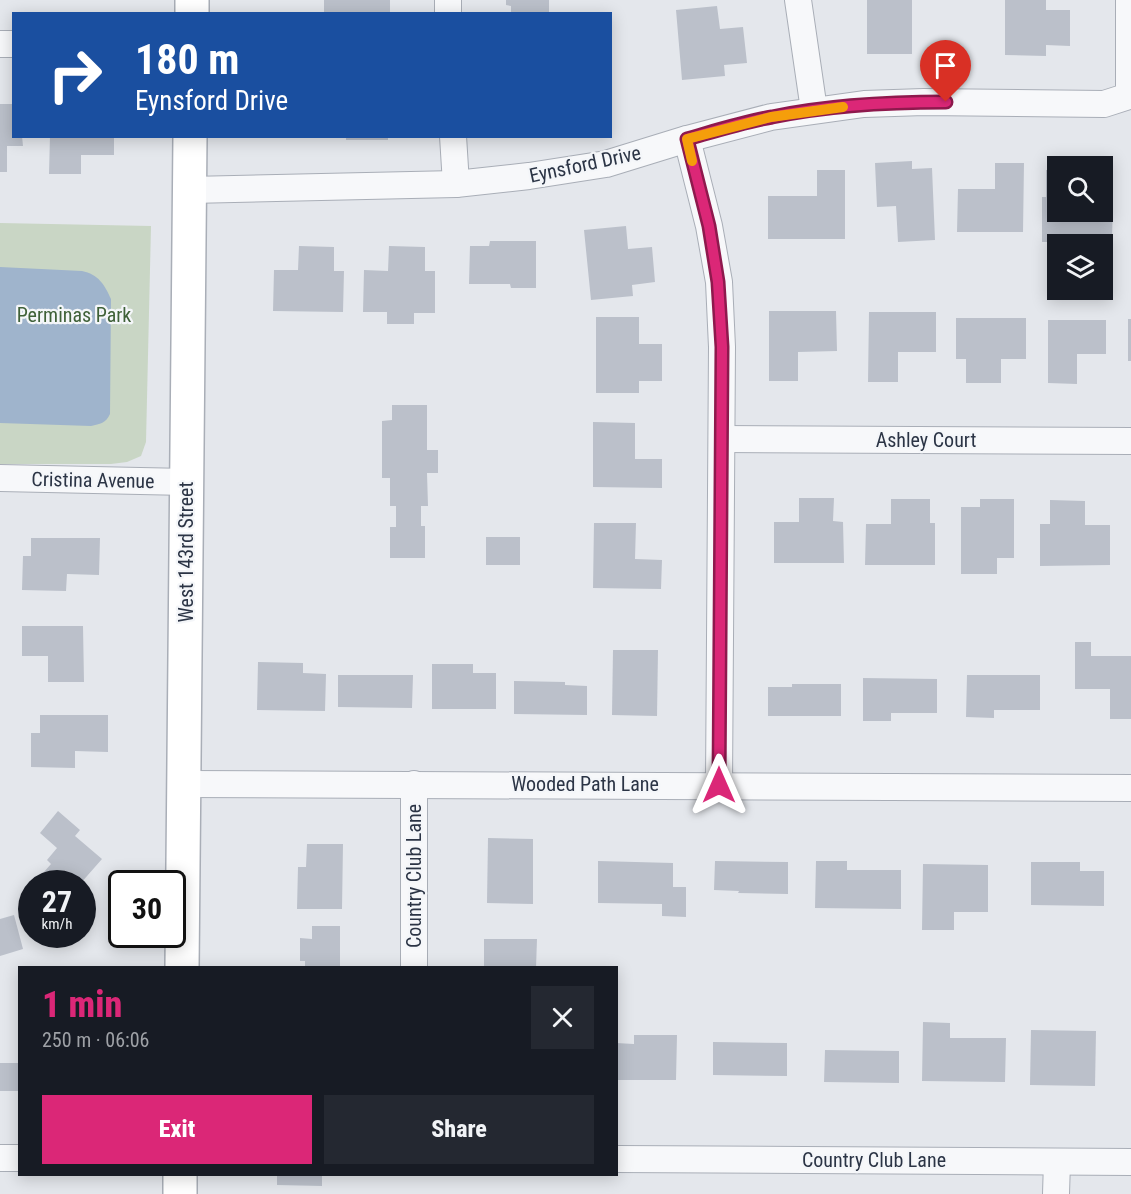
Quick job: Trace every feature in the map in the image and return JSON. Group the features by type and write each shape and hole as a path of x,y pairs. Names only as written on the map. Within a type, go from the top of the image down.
{"main road":[{"name":"West 143rd Street","path":"182,966 190,138"},
{"path":"180,1176 180,1194"}],"street":[{"path":"798,0 814,110"},
{"name":"Eynsford Drive","path":"190,190 456,184 529,176 606,164 687,139 771,117 864,104 924,102 1104,104 1129,96 1129,0"},
{"path":"453,138 456,184"},
{"path":"687,139 709,226 718,282 722,347 719,785"},
{"name":"Ashley Court","path":"722,439 1131,441"},
{"name":"Cristina Avenue","path":"0,478 187,482"},
{"name":"Wooded Path Lane","path":"184,784 1131,788"},
{"name":"Country Club Lane","path":"414,784 414,966"},
{"path":"0,1158 18,1158"},
{"name":"Country Club Lane","path":"618,1159 1131,1162"},
{"path":"1056,1194 1057,1162"}],"green space":[{"name":"Perminas Park","path":"0,223 151,226 146,442 141,456 127,462 111,464 0,464"}],"water":[{"path":"0,267 88,272 97,277 103,285 111,299 110,414 105,421 91,426 0,423"}],"building":[{"path":"324,0 390,0 390,12 324,12"},
{"path":"506,0 549,0 549,12 511,12 511,6 506,5"},
{"path":"867,0 912,0 912,54 867,54"},
{"path":"1005,0 1046,0 1046,10 1070,10 1070,46 1046,45 1046,56 1005,55"},
{"path":"717,6 720,29 743,27 747,63 724,65 725,76 682,80 676,10"},
{"path":"0,104 12,104 12,138 22,138 23,146 7,146 7,172 0,172"},
{"path":"50,138 114,138 114,155 81,155 81,174 49,174"},
{"path":"346,138 388,138 388,140 346,140"},
{"path":"912,161 912,169 932,168 935,240 898,242 896,206 877,207 875,163"},
{"path":"995,163 1024,163 1023,232 957,232 958,189 995,189"},
{"path":"817,170 845,170 845,239 768,239 768,196 817,196"},
{"path":"1047,170 1047,222 1112,222 1112,234 1047,234 1047,242 1042,242 1042,197 1046,197"},
{"path":"626,226 628,249 652,247 655,282 632,285 633,296 591,300 584,230"},
{"path":"490,241 536,241 536,288 511,288 510,284 469,284 470,246 489,246"},
{"path":"299,246 334,247 334,271 344,271 343,312 273,311 274,270 298,270"},
{"path":"389,246 425,247 425,271 435,271 435,313 414,313 414,324 387,324 387,312 363,312 364,270 388,271"},
{"path":"769,311 836,311 837,351 798,352 798,381 769,381"},
{"path":"869,312 936,312 936,352 898,352 898,382 868,382"},
{"path":"596,317 639,317 639,344 662,344 662,381 639,381 639,393 596,393"},
{"path":"956,318 1026,318 1026,359 1001,359 1001,383 966,383 966,359 956,359"},
{"path":"1128,319 1131,319 1131,361 1128,361"},
{"path":"1048,320 1106,320 1106,354 1077,354 1077,384 1048,383"},
{"path":"392,405 427,405 427,450 438,450 438,473 427,473 428,506 421,506 421,526 425,526 425,558 390,558 390,527 396,527 396,506 390,506 390,478 382,478 382,421 392,420"},
{"path":"593,422 635,423 635,459 662,459 662,488 593,487"},
{"path":"799,498 834,498 833,521 843,522 844,563 774,563 774,522 799,522"},
{"path":"891,499 930,499 930,523 935,523 935,565 865,565 866,524 891,524"},
{"path":"980,499 1014,499 1014,558 997,558 997,574 961,574 961,507 980,507"},
{"path":"1050,500 1085,501 1085,525 1110,525 1110,565 1040,566 1040,524 1050,524"},
{"path":"594,523 636,523 635,559 662,560 661,589 593,588"},
{"path":"486,537 520,537 520,565 486,565"},
{"path":"31,538 100,538 99,575 67,574 66,591 22,590 23,556 31,556"},
{"path":"22,626 83,626 84,682 48,682 48,656 22,656"},
{"path":"1075,642 1091,642 1091,656 1131,656 1131,719 1110,719 1110,689 1075,689"},
{"path":"613,650 658,650 657,716 612,715"},
{"path":"258,662 303,663 303,673 326,674 325,711 257,710"},
{"path":"432,664 473,664 473,673 496,673 496,709 432,709"},
{"path":"338,675 413,675 412,708 338,707"},
{"path":"967,675 1040,675 1040,710 994,710 994,718 966,717"},
{"path":"863,678 937,679 937,713 891,713 891,721 863,721"},
{"path":"514,681 565,682 565,685 587,686 587,715 514,714"},
{"path":"792,684 841,684 841,716 768,716 768,687 792,687"},
{"path":"40,715 108,715 108,752 75,751 75,768 31,767 31,733 40,733"},
{"path":"58,811 80,830 75,836 102,859 92,870 46,870 51,864 47,860 57,848 40,833"},
{"path":"488,838 533,839 533,904 487,903"},
{"path":"307,844 343,844 342,909 297,909 298,867 306,867"},
{"path":"598,861 673,863 673,887 686,887 686,917 662,916 662,904 598,903"},
{"path":"715,861 788,862 788,894 714,890"},
{"path":"816,861 847,861 847,870 901,870 901,909 815,908"},
{"path":"1031,862 1080,862 1080,871 1104,871 1104,906 1031,905"},
{"path":"923,864 988,865 988,912 954,912 954,930 922,930"},
{"path":"14,915 18,930 18,948 23,949 0,956 0,919"},
{"path":"312,926 340,926 340,966 305,966 305,961 300,961 300,938 312,939"},
{"path":"484,939 537,939 536,966 484,966"},
{"path":"923,1022 950,1023 950,1038 1006,1038 1005,1082 922,1081"},
{"path":"1031,1030 1096,1031 1095,1086 1030,1085"},
{"path":"634,1035 677,1035 676,1080 618,1080 618,1043 634,1044"},
{"path":"713,1042 787,1043 787,1076 713,1075"},
{"path":"825,1050 899,1051 899,1083 824,1082"},
{"path":"0,1063 18,1063 18,1091 0,1091"},
{"path":"277,1176 322,1176 322,1186 277,1185"}],"slow traffic":[{"path":"692,161 687,139 771,117 843,107"}],"route":[{"path":"719,785 722,347 718,282 709,226 687,139 771,117 814,110 864,104 946,102"}]}
